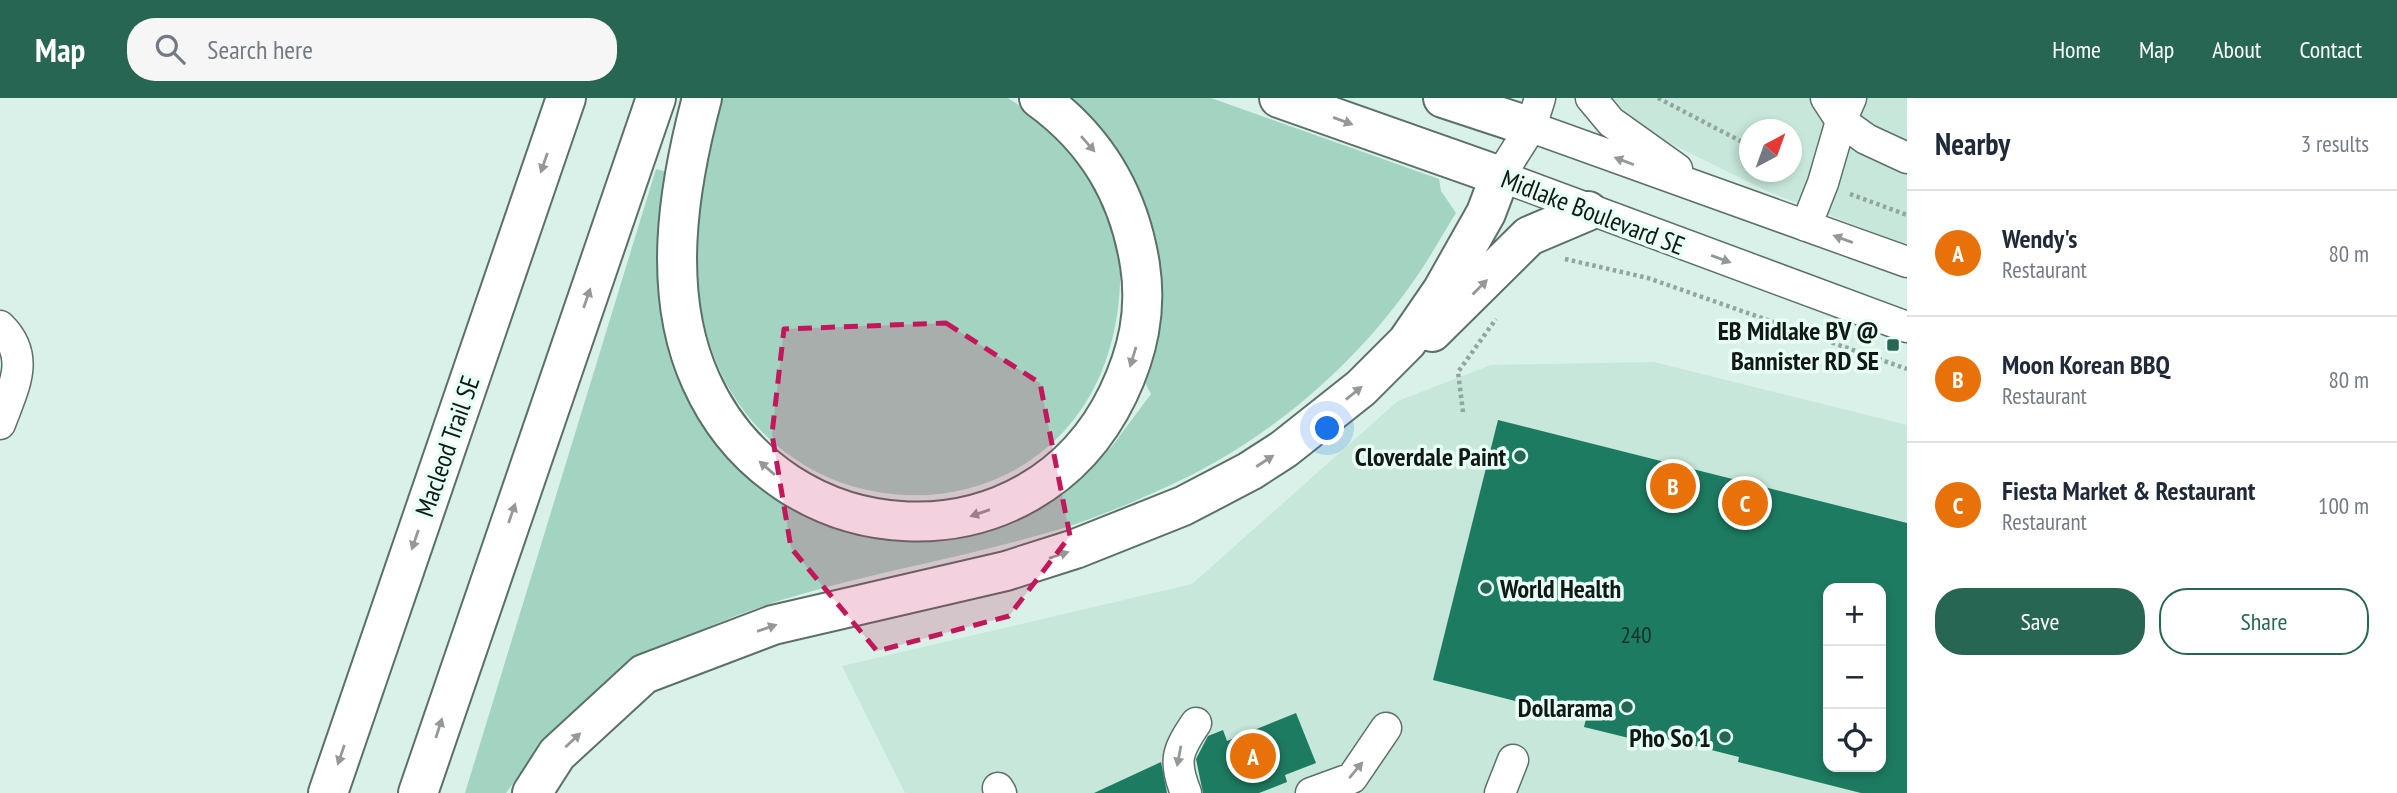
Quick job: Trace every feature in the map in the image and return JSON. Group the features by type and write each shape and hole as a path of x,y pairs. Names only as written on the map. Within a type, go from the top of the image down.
{"main road":[{"name":"Macleod Trail SE","path":"328,793 566,98"},
{"path":"418,793 656,98"},
{"path":"702,98 687,154 678,256 683,318 701,381 729,430 786,484 811,499 861,517 918,523 977,515 1027,493 1060,469 1090,440 1107,418 1129,370 1138,341 1144,288 1135,233 1127,207 1102,160 1070,124 1038,98"},
{"name":"Midlake Boulevard SE","path":"1279,98 1500,176"},
{"path":"1443,98 1524,111"},
{"path":"532,793 557,754 645,674 773,625 1006,571 1148,521 1218,488 1283,449 1361,388 1407,342 1442,291 1486,213 1500,176"},
{"path":"1407,342 1437,330 1529,236 1588,211"}],"street":[{"path":"1591,98 1611,122 1711,193"},
{"path":"1806,226 1823,183 1839,106"},
{"path":"1839,106 1866,139 1907,158"},
{"path":"1500,176 1524,111 1711,193 1907,262"},
{"name":"Midlake Boulevard SE","path":"1500,176 1588,211 1907,327"},
{"path":"0,326 12,338 20,361 0,424"},
{"path":"1186,793 1177,770 1181,746 1196,723"},
{"path":"1311,793 1352,778 1386,728"},
{"path":"1500,793 1513,760"}],"path":[{"path":"1658,98 1739,141"},
{"path":"1555,256 1648,278 1907,369"},
{"path":"1463,412 1458,372 1470,351 1501,314"}],"highlighted area":[{"path":"946,323 1040,383 1070,536 1009,616 877,651 791,548 772,434 784,329"}],"shaded area":[{"path":"719,98 1008,98 1053,133 1089,176 1103,201 1119,255 1120,284 1100,376 1054,442 990,482 917,495 843,483 776,445 725,381 698,291 698,218 704,170"},
{"path":"1062,98 1211,98 1439,179 1441,191 1456,213 1410,286 1359,348 1300,404 1267,429 1198,472 1074,525 791,597 694,634 627,671 588,702 553,736 506,793 465,793 656,169 668,172 684,369 828,518 1061,489 1094,465 1113,445 1151,394 1143,379 1155,295"},
{"path":"1613,98 1907,98 1907,245 1749,182 1802,182 1802,119 1739,119 1739,177 1641,129"},
{"path":"1654,362 1907,425 1907,793 905,793 842,666 1192,584 1398,401 1491,365"}],"building":[{"path":"1498,420 1907,523 1907,793 1861,793 1738,762 1739,757 1644,733 1641,741 1584,727 1586,719 1433,680"},
{"path":"1296,713 1316,763 1285,775 1287,782 1259,793 1203,793 1196,759 1208,736 1223,730 1227,741"},
{"path":"1161,762 1167,793 1094,793"}],"place":[{"name":"EB Midlake BV @ Bannister RD SE","path":"1893,345"},
{"name":"Cloverdale Paint","path":"1520,456"},
{"name":"Moon Korean BBQ","path":"1673,486"},
{"name":"Fiesta Market & Restaurant","path":"1745,503"},
{"name":"World Health","path":"1486,588"},
{"name":"Dollarama","path":"1627,707"},
{"name":"Pho So 1","path":"1725,737"},
{"name":"Wendy's","path":"1253,756"}]}
